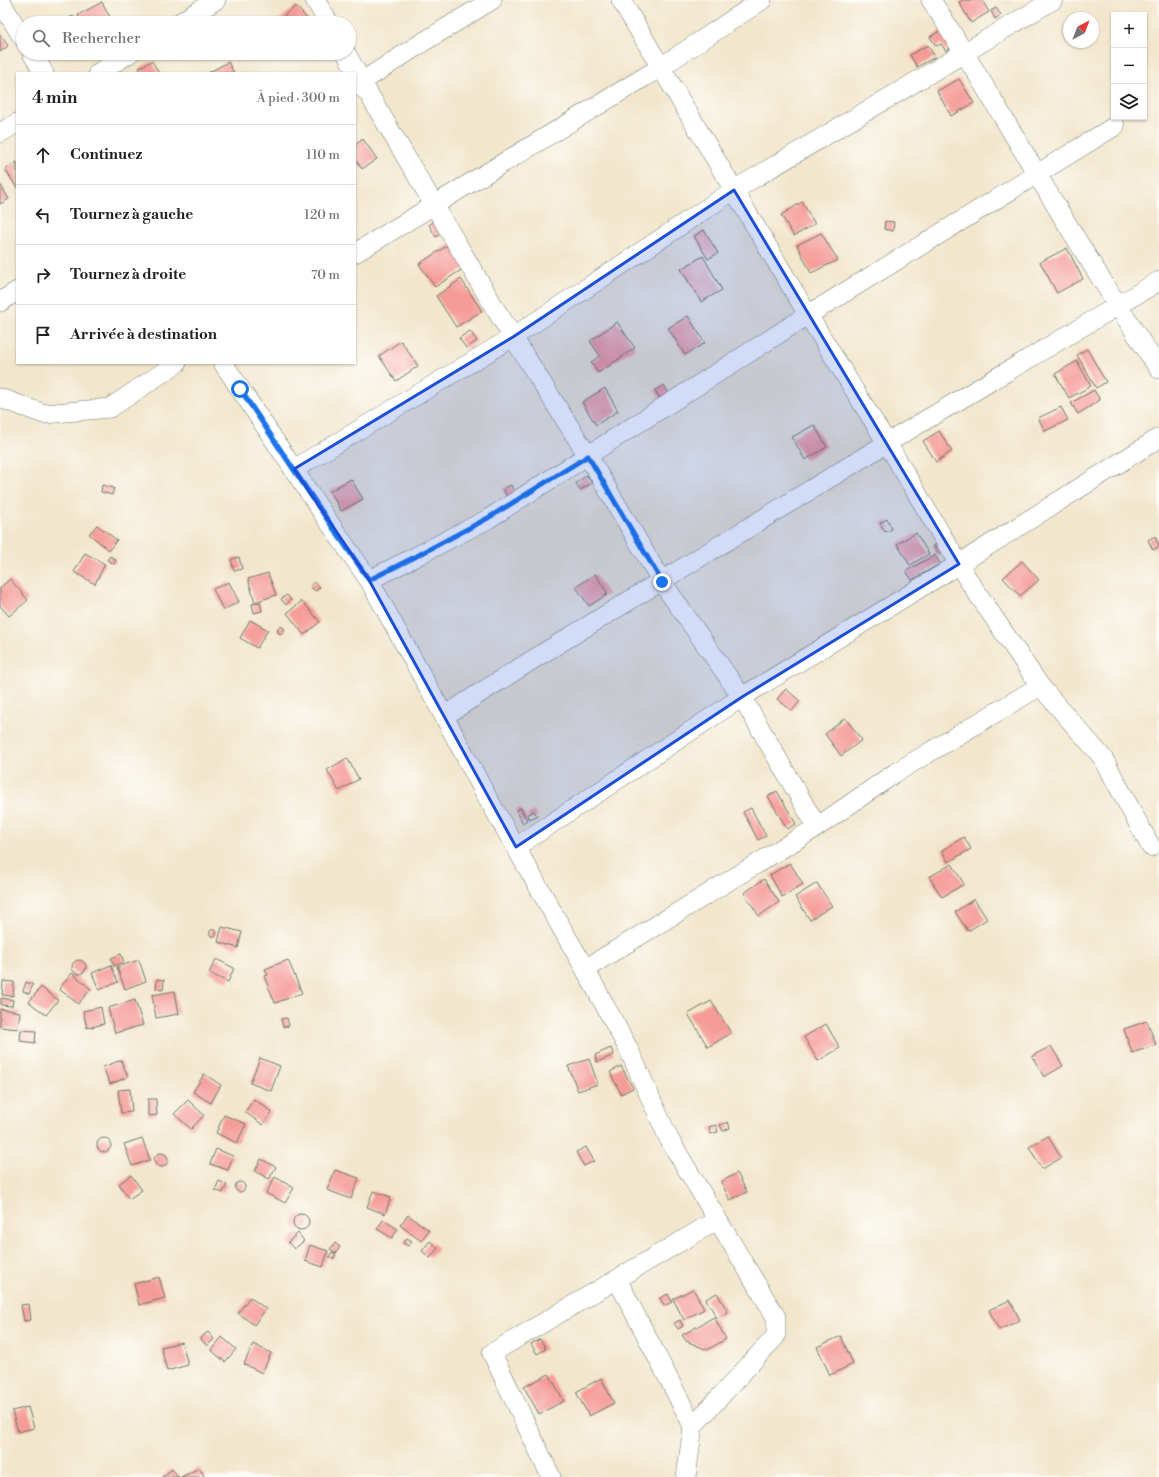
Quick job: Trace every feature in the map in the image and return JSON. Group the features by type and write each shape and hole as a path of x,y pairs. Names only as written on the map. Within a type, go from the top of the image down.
{"street":[{"path":"190,16 216,0"},
{"path":"315,0 324,16"},
{"path":"361,86 420,44 492,0"},
{"path":"621,0 808,315 959,564 1040,686 1103,758 1151,847"},
{"path":"356,252 661,68 762,0"},
{"path":"931,0 965,53 1037,175 1159,369"},
{"path":"294,470 513,337 734,190 1053,0"},
{"path":"0,1 16,27"},
{"path":"36,60 43,72"},
{"path":"100,72 119,60"},
{"path":"349,60 355,72"},
{"path":"356,75 361,86 513,337 588,456 662,582 742,697 817,827"},
{"path":"0,133 16,123"},
{"path":"369,580 488,518 588,456 808,315 1115,126"},
{"path":"444,716 532,660 662,582 887,443 1159,281"},
{"path":"0,302 16,292"},
{"path":"0,398 44,414 110,408 176,364"},
{"path":"224,364 369,580 486,795 628,1048 669,1139 776,1317 776,1336 693,1426 686,1477"},
{"path":"516,847 742,697 959,564 1159,438"},
{"path":"585,969 817,827 895,773 1040,686"},
{"path":"552,1477 492,1353 717,1220"},
{"path":"617,1279 693,1426"}],"highlighted area":[{"path":"734,190 959,564 742,697 516,847 369,580 294,469 513,337"}],"building":[{"path":"963,0 982,0 989,12 971,23 959,2"},
{"path":"102,2 109,16 78,16"},
{"path":"296,6 305,16 284,16"},
{"path":"996,8 1001,15 995,19 991,11"},
{"path":"941,30 952,47 946,51 941,44 936,46 930,37"},
{"path":"0,34 8,46 0,52"},
{"path":"928,45 935,57 917,67 910,55"},
{"path":"152,61 158,72 141,72 139,68"},
{"path":"228,62 233,72 210,72"},
{"path":"959,79 974,103 951,116 937,91"},
{"path":"363,139 377,159 362,169 356,160 356,144"},
{"path":"16,163 16,186 5,169"},
{"path":"0,184 9,199 0,204"},
{"path":"802,202 815,224 794,236 781,215"},
{"path":"437,219 445,231 436,237 429,225"},
{"path":"885,221 894,222 893,231 884,229"},
{"path":"704,230 718,253 708,259 694,236"},
{"path":"821,233 838,260 811,273 797,245"},
{"path":"451,243 466,267 435,287 419,264"},
{"path":"1067,248 1083,279 1057,293 1040,262"},
{"path":"703,256 722,290 701,302 681,269"},
{"path":"461,279 482,311 456,327 436,296"},
{"path":"688,316 705,343 685,355 668,328"},
{"path":"617,322 635,348 598,373 591,362 600,356 590,341"},
{"path":"470,331 477,341 466,348 459,338"},
{"path":"401,341 418,366 396,381 379,356"},
{"path":"1087,349 1106,382 1096,388 1077,355"},
{"path":"1077,361 1091,386 1069,398 1055,374"},
{"path":"664,385 671,397 662,402 655,390"},
{"path":"605,388 618,411 596,425 582,402"},
{"path":"1094,390 1100,400 1078,414 1071,403"},
{"path":"1061,407 1068,420 1045,431 1038,418"},
{"path":"814,425 827,447 805,460 792,437"},
{"path":"939,431 952,451 936,462 923,441"},
{"path":"587,475 592,483 580,490 576,483"},
{"path":"351,479 363,499 341,511 330,491"},
{"path":"102,485 114,488 112,495 101,492"},
{"path":"511,485 516,495 508,499 503,489"},
{"path":"887,519 892,529 885,532 880,523"},
{"path":"97,525 117,540 109,550 89,534"},
{"path":"916,533 929,554 910,565 897,544"},
{"path":"1155,536 1159,546 1153,550 1148,540"},
{"path":"940,542 945,551 939,555 933,546"},
{"path":"85,553 105,564 95,584 74,572"},
{"path":"935,555 940,564 912,580 906,571"},
{"path":"110,556 116,560 114,564 107,560"},
{"path":"239,557 242,569 234,571 231,559"},
{"path":"1022,561 1039,580 1020,596 1003,578"},
{"path":"268,573 276,595 255,602 248,579"},
{"path":"595,574 608,594 589,606 576,587"},
{"path":"10,579 28,600 9,616 0,606 0,588"},
{"path":"229,582 239,602 223,610 213,589"},
{"path":"314,582 320,587 316,591 310,587"},
{"path":"287,595 291,600 286,605 281,599"},
{"path":"302,601 320,622 304,635 287,613"},
{"path":"260,602 262,611 254,613 252,604"},
{"path":"250,620 268,630 257,648 240,638"},
{"path":"281,626 284,627 284,633 281,634 278,633 277,630 278,627"},
{"path":"786,689 800,701 792,711 777,699"},
{"path":"845,718 862,740 841,756 825,734"},
{"path":"347,758 359,779 339,791 327,770"},
{"path":"777,791 796,824 787,829 768,796"},
{"path":"521,808 527,820 523,823 516,810"},
{"path":"751,808 766,836 758,840 743,812"},
{"path":"534,811 537,816 529,819 527,815"},
{"path":"964,837 971,849 948,862 942,850"},
{"path":"790,863 803,884 782,897 770,875"},
{"path":"952,864 964,884 942,897 929,877"},
{"path":"764,879 779,902 759,916 744,893"},
{"path":"817,883 832,906 810,920 795,897"},
{"path":"974,899 987,919 968,931 955,912"},
{"path":"222,927 242,932 238,948 218,942"},
{"path":"213,929 216,930 216,936 213,937 210,936 209,933 210,930"},
{"path":"121,954 124,962 114,966 111,958"},
{"path":"216,959 234,968 228,982 209,973"},
{"path":"79,960 84,962 86,967 84,972 79,974 74,972 72,967 74,962"},
{"path":"139,960 146,981 125,989 117,967"},
{"path":"288,960 302,993 275,1003 264,976 268,975 265,969"},
{"path":"111,965 118,982 99,990 92,973"},
{"path":"72,973 91,989 78,1004 59,989"},
{"path":"157,979 164,980 163,990 156,989"},
{"path":"3,981 14,982 13,996 2,995"},
{"path":"26,982 33,985 29,994 23,991"},
{"path":"41,987 58,1000 46,1015 29,1002"},
{"path":"175,991 179,1014 156,1018 152,995"},
{"path":"1,998 13,1000 12,1006 1,1005"},
{"path":"135,1000 143,1025 115,1033 108,1008"},
{"path":"711,1001 731,1033 708,1047 688,1014"},
{"path":"101,1007 104,1024 87,1028 83,1011"},
{"path":"0,1009 20,1012 18,1029 0,1027"},
{"path":"287,1018 289,1026 283,1027 281,1019"},
{"path":"1147,1021 1156,1045 1132,1053 1124,1029"},
{"path":"826,1024 840,1048 818,1061 804,1037"},
{"path":"21,1030 36,1031 35,1043 20,1041"},
{"path":"1051,1046 1063,1066 1044,1077 1032,1056"},
{"path":"611,1048 614,1055 597,1062 595,1055"},
{"path":"260,1058 280,1066 271,1091 250,1083"},
{"path":"589,1059 598,1084 578,1091 568,1066"},
{"path":"121,1060 128,1077 110,1084 103,1067"},
{"path":"621,1066 633,1088 621,1094 610,1072"},
{"path":"204,1074 221,1085 211,1103 193,1092"},
{"path":"130,1089 132,1112 121,1113 118,1090"},
{"path":"148,1099 156,1099 157,1115 148,1116"},
{"path":"254,1099 272,1112 263,1125 245,1112"},
{"path":"188,1100 204,1115 191,1129 174,1114"},
{"path":"224,1115 246,1124 237,1143 216,1133"},
{"path":"728,1122 730,1128 723,1131 720,1125"},
{"path":"716,1125 718,1132 710,1134 709,1127"},
{"path":"1048,1136 1061,1158 1042,1169 1029,1147"},
{"path":"104,1138 109,1140 111,1145 109,1150 104,1152 99,1150 97,1145 99,1140"},
{"path":"142,1138 150,1160 132,1166 124,1144"},
{"path":"586,1147 594,1161 584,1166 576,1152"},
{"path":"216,1149 233,1156 228,1170 210,1164"},
{"path":"161,1153 166,1155 168,1160 166,1165 161,1167 156,1165 154,1160 156,1155"},
{"path":"261,1159 276,1167 269,1179 255,1171"},
{"path":"335,1170 359,1178 351,1199 327,1190"},
{"path":"737,1173 747,1192 730,1200 721,1182"},
{"path":"131,1175 142,1190 129,1199 119,1184"},
{"path":"275,1177 294,1188 285,1203 266,1193"},
{"path":"219,1181 227,1185 223,1193 215,1190"},
{"path":"240,1182 245,1187 240,1192 235,1187"},
{"path":"373,1191 391,1197 385,1214 367,1207"},
{"path":"301,1214 308,1219 309,1222 304,1229 301,1230 294,1225 293,1222 298,1215"},
{"path":"408,1215 429,1230 421,1241 400,1225"},
{"path":"383,1220 398,1229 392,1238 377,1229"},
{"path":"298,1233 304,1241 294,1249 288,1242"},
{"path":"407,1238 412,1241 408,1246 403,1243"},
{"path":"430,1241 438,1248 430,1258 422,1251"},
{"path":"335,1243 340,1247 336,1253 330,1249"},
{"path":"310,1245 328,1251 323,1267 305,1261"},
{"path":"332,1252 336,1254 333,1259 329,1257"},
{"path":"159,1277 165,1298 139,1305 134,1284"},
{"path":"693,1289 704,1309 684,1320 673,1299"},
{"path":"717,1293 728,1312 717,1318 706,1299"},
{"path":"668,1294 672,1302 664,1306 660,1298"},
{"path":"250,1297 266,1309 254,1325 238,1313"},
{"path":"1010,1300 1020,1320 999,1330 989,1310"},
{"path":"29,1304 31,1320 24,1321 21,1305"},
{"path":"714,1317 726,1339 707,1350 686,1341 682,1335"},
{"path":"680,1320 683,1326 678,1329 674,1323"},
{"path":"208,1332 214,1339 207,1346 200,1338"},
{"path":"841,1336 853,1364 830,1375 817,1347"},
{"path":"222,1337 236,1349 225,1362 211,1350"},
{"path":"540,1339 546,1349 537,1354 531,1344"},
{"path":"182,1342 188,1365 167,1371 161,1347"},
{"path":"253,1344 271,1353 262,1373 244,1364"},
{"path":"549,1374 564,1401 539,1414 524,1387"},
{"path":"601,1378 614,1403 589,1416 576,1392"},
{"path":"28,1407 34,1428 18,1432 12,1411"},
{"path":"199,1468 205,1477 181,1477"},
{"path":"172,1469 179,1477 162,1477"}],"route":[{"path":"240,389 369,580 488,518 588,456 662,582"}]}
